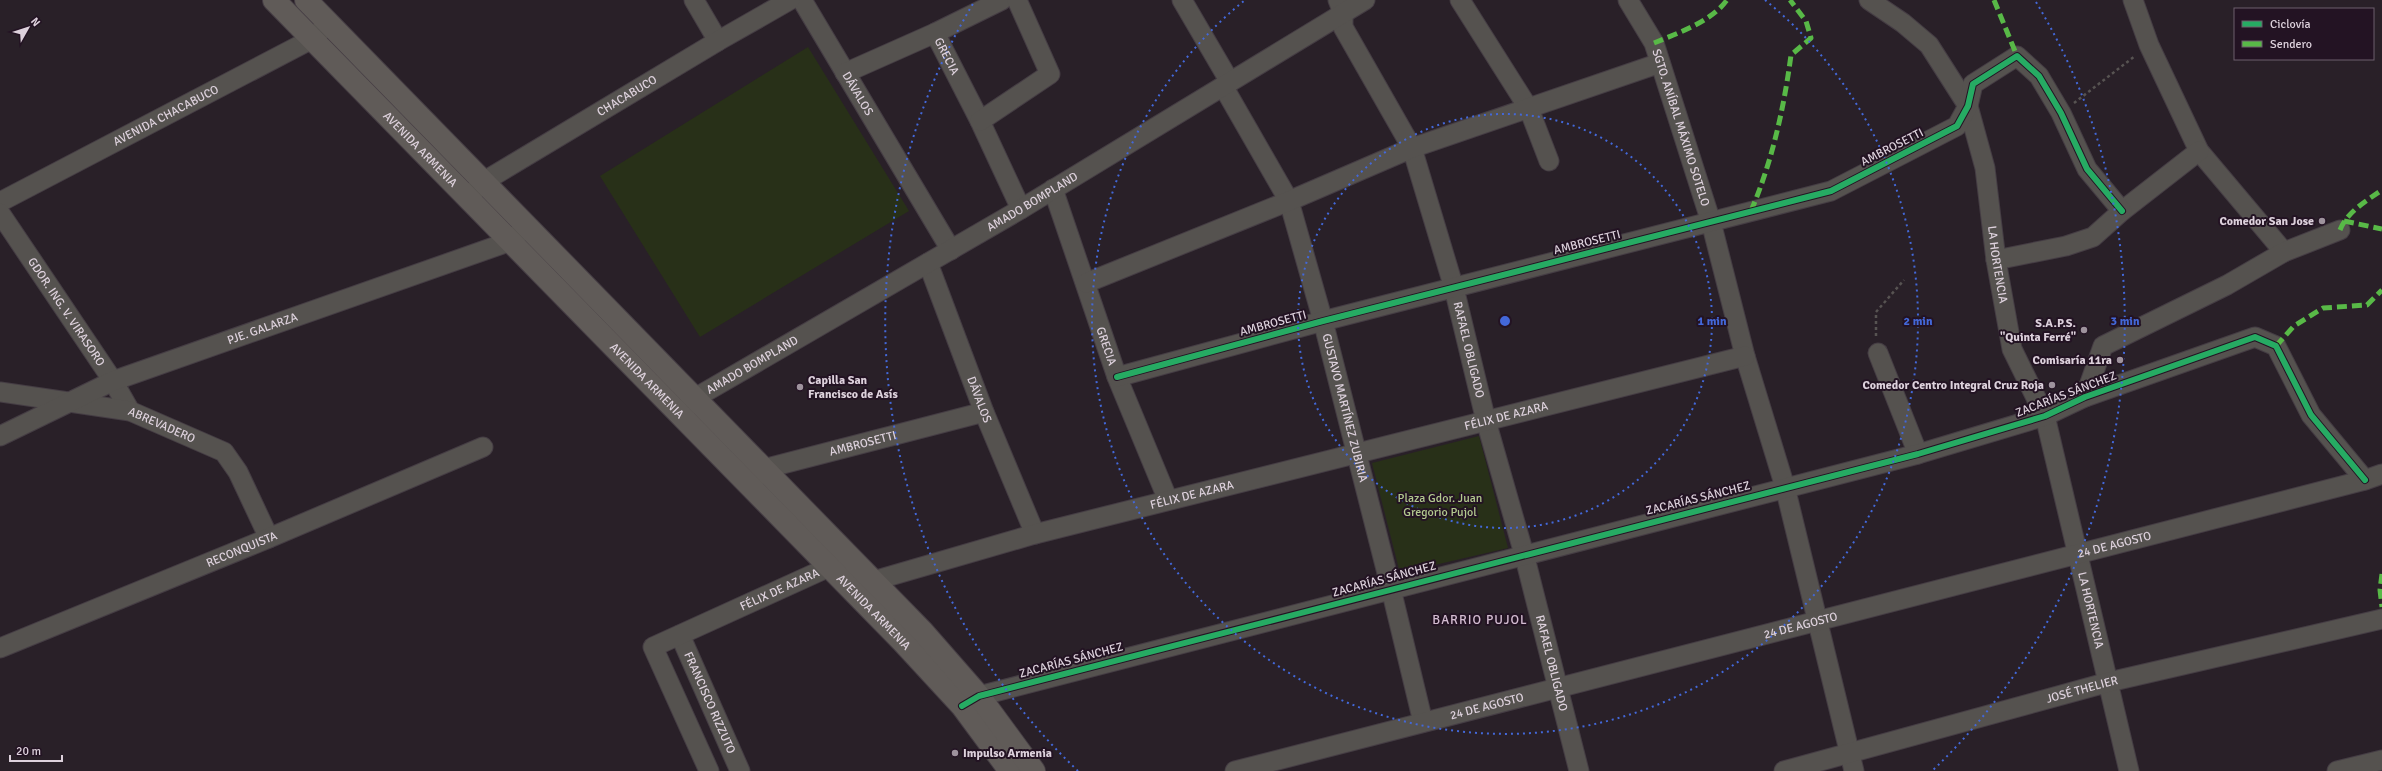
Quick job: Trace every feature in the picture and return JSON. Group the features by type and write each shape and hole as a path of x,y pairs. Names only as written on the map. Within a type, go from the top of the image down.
{"main road":[{"name":"AVENIDA ARMENIA","path":"274,0 312,39 476,189"},
{"name":"AVENIDA ARMENIA","path":"306,0 329,23 476,189 519,233 695,398 923,632 970,701 1010,771"},
{"name":"AVENIDA ARMENIA","path":"519,233 679,414 902,640 970,701 1034,771"}],"street":[{"path":"694,0 718,41"},
{"name":"CHACABUCO","path":"476,189 718,41 790,0"},
{"name":"DÁVALOS","path":"802,0 951,250"},
{"path":"845,73 935,33 1002,0"},
{"path":"980,121 1050,74 1017,0"},
{"name":"GUSTAVO MARTÍNEZ ZUBIRIA","path":"1182,0 1289,201 1323,321 1356,455 1392,588 1423,722"},
{"name":"AMADO BOMPLAND","path":"679,414 695,398 1021,209 1227,84 1341,7 1365,0"},
{"path":"1460,0 1529,109 1549,161"},
{"name":"SGTO. ANÍBAL MÁXIMO SOTELO","path":"1628,0 1654,43 1711,222 1745,356 1785,487 1852,762"},
{"name":"LA HORTENCIA","path":"1869,0 1903,23 1929,45 1968,106 1985,168 1996,260 2012,349 2045,416 2129,771"},
{"path":"2133,0 2149,45 2199,151 2284,252"},
{"name":"RAFAEL OBLIGADO","path":"1341,7 1343,27 1412,148 1454,288 1486,421 1524,554 1579,771"},
{"name":"AVENIDA CHACABUCO","path":"0,202 312,39 329,23"},
{"name":"GRECIA","path":"935,33 980,121 1021,209"},
{"name":"AMBROSETTI","path":"1117,377 1323,321 1831,191 1957,126 1968,106 1973,84 2017,56 2039,76 2061,113"},
{"path":"1086,283 1289,201 1412,148 1660,63"},
{"path":"2061,113 2087,169 2122,211"},
{"path":"1996,260 2066,246 2093,237 2122,211 2199,151"},
{"name":"GRECIA","path":"1053,189 1117,377 1168,500"},
{"name":"GDOR. ING. V. VIRASORO","path":"0,213 113,381 130,411"},
{"path":"2085,397 2103,346 2227,285 2284,252 2340,230"},
{"name":"PJE. GALARZA","path":"0,436 67,402 113,381 519,233"},
{"name":"DÁVALOS","path":"928,263 984,412 1035,534"},
{"name":"ZACARÍAS SÁNCHEZ","path":"970,701 1392,588 1918,454 2045,416 2085,397 2255,337 2276,346 2311,415 2374,477"},
{"path":"1878,353 1918,454"},
{"name":"FÉLIX DE AZARA","path":"709,771 654,647 829,567 873,582 1035,534 1168,500 1356,455 1745,356"},
{"name":"ABREVADERO","path":"0,392 130,411 224,452 238,472 269,538"},
{"name":"AMBROSETTI","path":"763,469 984,412"},
{"name":"RECONQUISTA","path":"0,648 269,538 483,447"},
{"path":"749,485 763,469"},
{"name":"24 DE AGOSTO","path":"1235,771 1298,763 1423,722 2374,477"},
{"name":"JOSÉ THELIER","path":"1784,771 1852,762 2109,682 2382,619"},
{"name":"FRANCISCO RIZZUTO","path":"680,635 740,771"},
{"path":"2337,771 2382,760"}],"path":[{"path":"2061,113 2149,45"},
{"path":"1878,353 1875,328 1876,312 1904,280"}],"green space":[{"path":"808,47 909,211 700,337 600,176"},
{"name":"Plaza Gdor. Juan Gregorio Pujol","path":"1479,436 1508,548 1400,573 1372,463"}],"marked path":[{"path":"1654,43 1703,21 1712,15 1727,0"},
{"path":"1751,211 1771,154 1781,115 1791,55 1811,38 1806,21 1790,0"},
{"path":"1994,0 2017,56"},
{"path":"2340,230 2352,212 2382,190"},
{"path":"2344,221 2382,229"},
{"path":"2276,346 2294,326 2323,308 2367,305 2382,290"},
{"path":"2382,574 2380,590 2382,607"}],"cycle path":[{"path":"1117,377 1323,321 1831,191 1957,126 1968,106 1973,84 2017,56 2039,76 2061,113 2087,169 2122,211"},
{"path":"962,706 979,696 1918,454 2045,416 2085,397 2255,337 2276,346 2311,415 2365,480"}],"place":[{"name":"Comedor San Jose","path":"2322,221"},
{"name":"S.A.P.S. \"Quinta Ferré\"","path":"2084,330"},
{"name":"Comisaría 11ra","path":"2120,360"},
{"name":"Comedor Centro Integral Cruz Roja","path":"2052,385"},
{"name":"Capilla San Francisco de Asís","path":"800,387"},
{"name":"Impulso Armenia","path":"955,753"}],"district":[{"name":"BARRIO PUJOL","path":"1480,619"}]}
